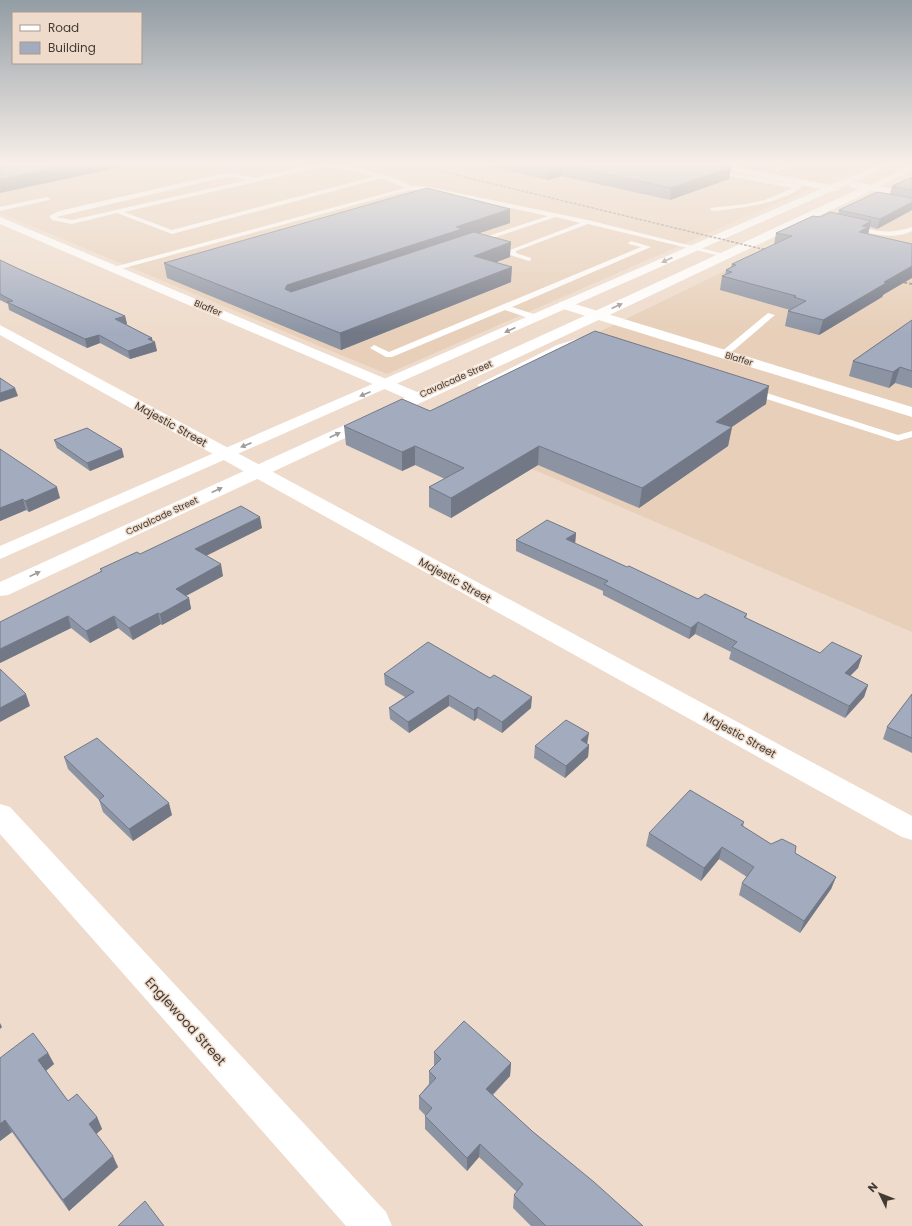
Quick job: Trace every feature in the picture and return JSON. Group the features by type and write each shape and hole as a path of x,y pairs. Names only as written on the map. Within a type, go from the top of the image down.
{"main road":[{"path":"0,552 386,385 760,219"},
{"name":"Cavalcade Street","path":"0,590 258,472 417,403 558,333 725,255 809,219"},
{"name":"Blaffer","path":"0,220 386,385 417,403"},
{"name":"Blaffer","path":"565,305 912,412"},
{"name":"Majestic Street","path":"0,329 258,472 912,829"},
{"name":"Englewood Street","path":"0,815 372,1226"}],"lane":[{"path":"57,219 64,222 72,222 83,219"},
{"path":"138,219 172,232 221,219"},
{"path":"114,268 295,219"},
{"path":"466,245 543,219"},
{"path":"575,219 725,255"},
{"path":"529,259 512,254 513,250 588,222"},
{"path":"847,226 886,234 902,235 912,229"},
{"path":"172,232 178,241 192,247"},
{"path":"374,348 389,355 648,247 631,243"},
{"path":"505,307 537,318"},
{"path":"724,354 772,315"},
{"path":"476,388 560,347 588,340 558,333"},
{"path":"741,388 898,438 912,434"}],"shaded area":[{"path":"15,219 740,219 387,374"},
{"path":"831,219 912,219 912,632 418,420"}],"building":[{"path":"318,219 479,219 456,227 462,229 287,285 285,289 291,292 474,232 511,242 474,256 512,267 340,333 164,263"},
{"path":"806,219 863,219 871,221 862,226 868,227 859,232 912,244 912,266 823,320 788,311 806,301 794,297 796,296 722,276 732,272 726,270 736,265 732,264 792,236 776,233"},
{"path":"0,260 125,316 115,319 152,338 148,339 155,342 128,351 99,335 85,339 7,302 13,301 0,294"},
{"path":"912,320 912,371 900,367 893,372 853,361"},
{"path":"595,331 769,386 716,422 732,427 642,488 539,446 451,498 429,487 464,468 415,446 402,452 344,426 402,399 430,411"},
{"path":"0,378 15,388 0,393"},
{"path":"87,428 122,449 87,463 54,440"},
{"path":"0,449 57,487 25,501 23,499 0,508"},
{"path":"241,506 260,517 195,549 221,564 176,589 189,598 160,614 158,613 129,628 114,616 86,631 68,616 0,649 0,622 102,571 100,569 137,552 140,554"},
{"path":"547,520 576,533 566,539 627,567 629,566 698,599 705,594 747,614 744,617 820,653 832,642 862,656 845,673 868,685 849,706 732,647 737,642 698,622 691,628 604,584 608,581 516,540"},
{"path":"428,642 490,678 494,675 532,697 502,722 478,707 474,710 449,695 408,722 389,708 414,692 384,674"},
{"path":"0,669 26,694 0,708"},
{"path":"912,694 912,738 887,727"},
{"path":"566,720 589,733 581,740 589,745 566,766 535,746"},
{"path":"97,738 169,803 129,829 99,800 104,796 64,757"},
{"path":"690,790 744,822 741,825 771,844 782,839 796,846 795,853 836,877 804,921 742,883 754,867 722,847 704,868 649,833"},
{"path":"464,1021 511,1063 486,1089 532,1131 594,1182 643,1226 546,1226 514,1195 523,1184 480,1144 467,1158 425,1116 432,1108 419,1096 436,1078 429,1071 441,1059 434,1052"},
{"path":"33,1033 48,1053 38,1060 68,1101 77,1094 97,1117 89,1124 113,1156 63,1200 5,1120 0,1124 0,1058"},
{"path":"145,1201 164,1226 118,1226"}],"railway":[{"path":"639,219 766,250"},
{"path":"762,249 776,252"},
{"path":"893,280 912,284"}]}
